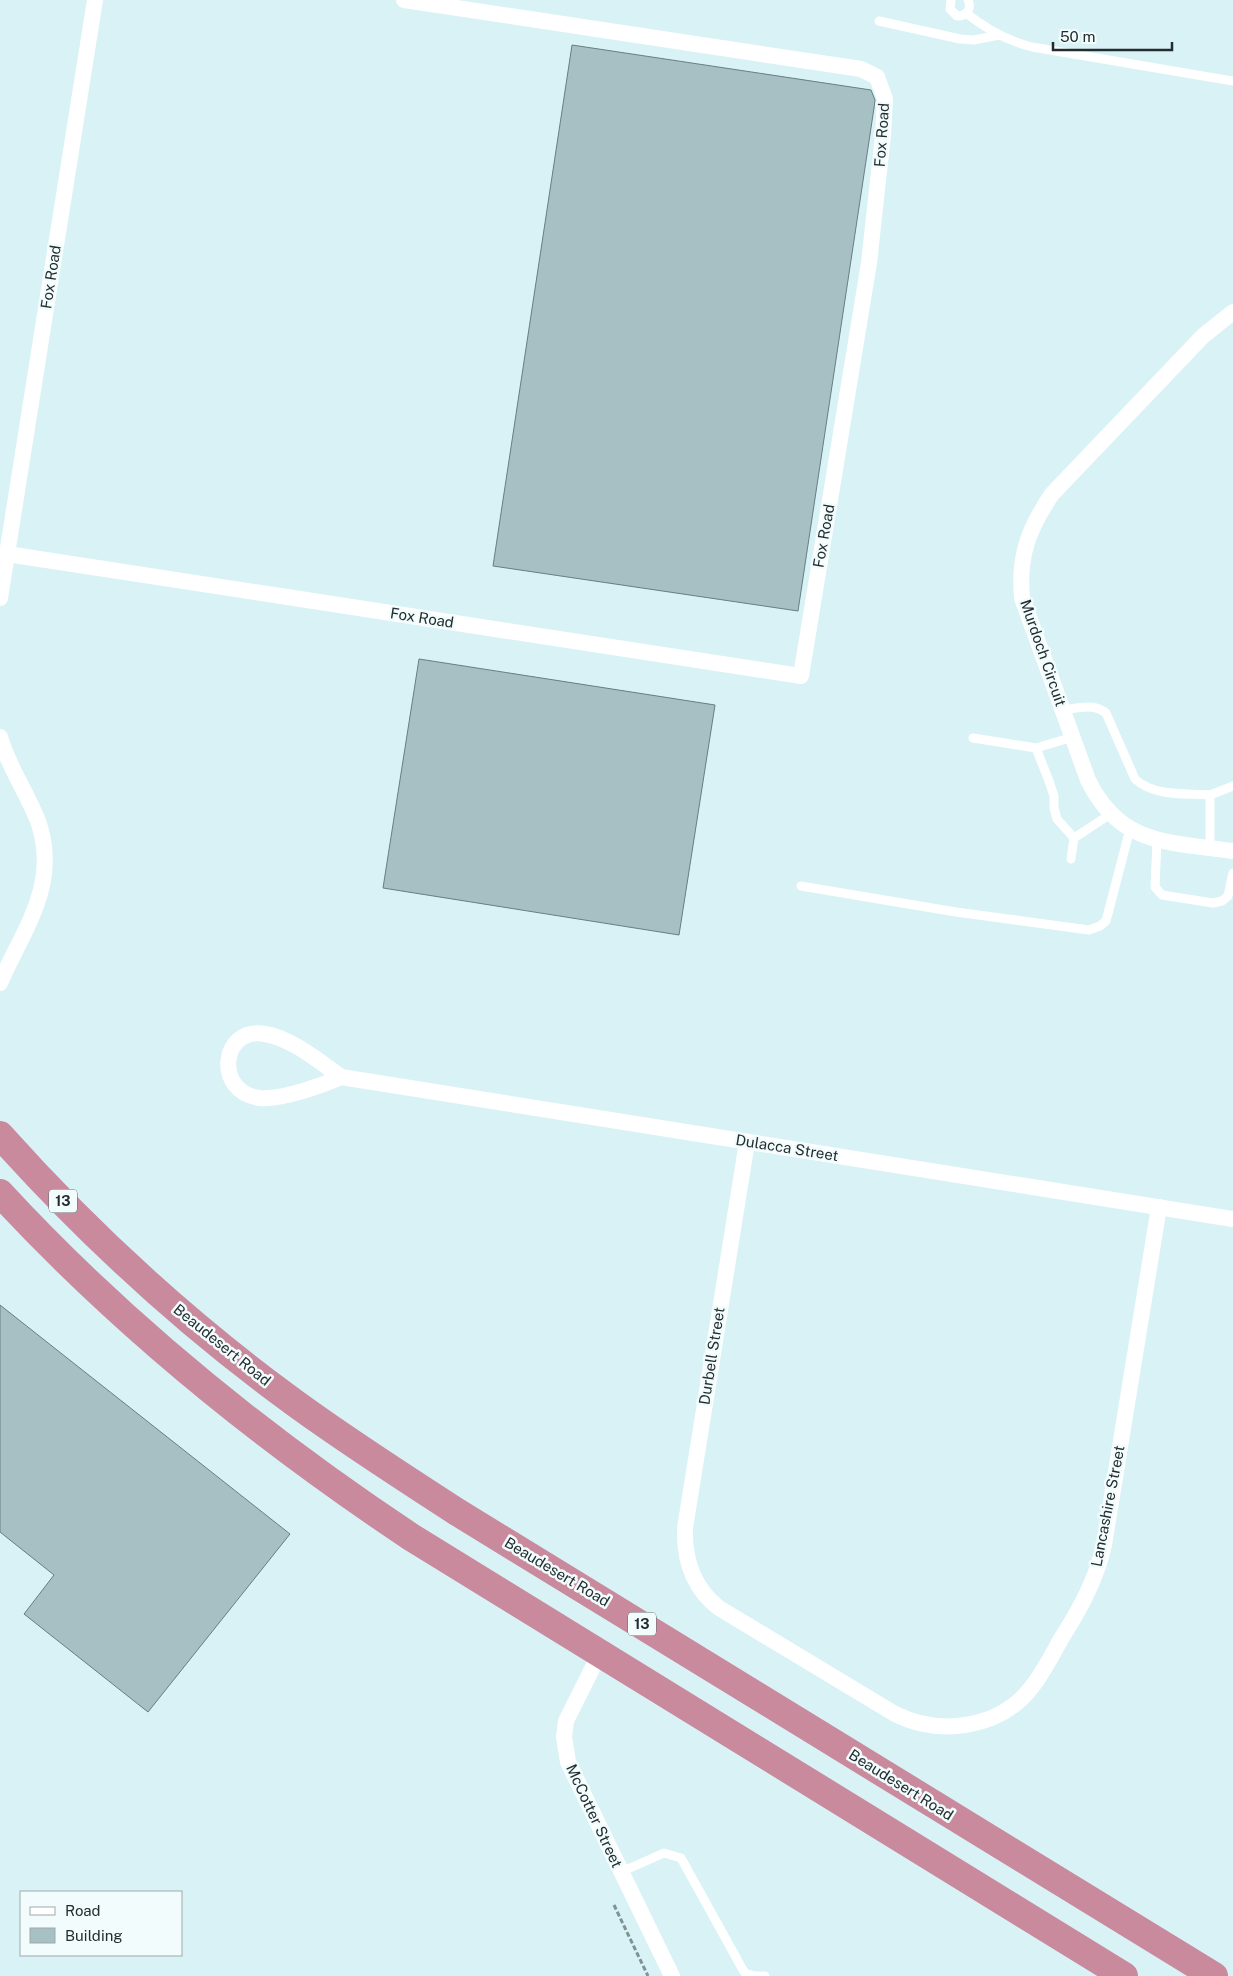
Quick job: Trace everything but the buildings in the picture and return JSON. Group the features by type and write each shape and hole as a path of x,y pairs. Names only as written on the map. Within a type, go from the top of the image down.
{"highway":[{"name":"Beaudesert Road","path":"0,1134 75,1214 176,1308 284,1395 341,1436 466,1517 1214,1976"},
{"name":"13","path":"0,1193 52,1247 158,1346 291,1454 411,1538 1124,1976"}],"street":[{"name":"Fox Road","path":"0,598 95,0"},
{"name":"Fox Road","path":"7,554 801,676 869,263 883,135 885,99 877,77 861,69 404,0"},
{"name":"Murdoch Circuit","path":"1233,312 1203,336 1052,494 1032,525 1026,544 1020,579 1022,598 1088,780 1096,797 1109,814 1130,829 1157,840 1233,852"},
{"path":"0,736 13,772 29,800 39,825 44,845 45,863 43,885 29,927 5,962 0,983"},
{"name":"Dulacca Street","path":"341,1077 315,1088 269,1097 254,1097 242,1092 234,1085 228,1066 230,1053 237,1041 242,1037 250,1034 264,1033 281,1038 341,1077 1233,1219"},
{"name":"Durbell Street","path":"690,1570 685,1550 685,1528 747,1142"},
{"name":"Lancashire Street","path":"690,1570 705,1595 719,1608 906,1719 930,1725 958,1726 991,1717 1006,1710 1020,1700 1036,1681 1074,1619 1088,1592 1101,1558 1159,1207"},
{"name":"McCotter Street","path":"600,1653 566,1721 565,1750 574,1776 672,1976"}],"lane":[{"path":"948,1 950,9 954,14 960,16 970,8 968,0"},
{"path":"966,13 999,35 1043,50 1233,81"},
{"path":"879,21 960,39 974,40 999,35"},
{"path":"1063,710 1092,707 1106,713 1135,780 1153,791 1210,795 1233,786"},
{"path":"973,738 1036,748 1073,737"},
{"path":"1036,748 1049,781 1057,819 1074,838"},
{"path":"1210,795 1210,848"},
{"path":"1071,859 1074,838 1109,814"},
{"path":"801,886 956,912 1089,930 1100,926 1106,921 1130,829"},
{"path":"1157,840 1155,888 1162,895 1213,903 1222,901 1228,896 1233,873"},
{"path":"621,1872 664,1854 681,1858 743,1970 746,1974 766,1976"}],"path":[{"path":"614,1905 648,1976"}]}
